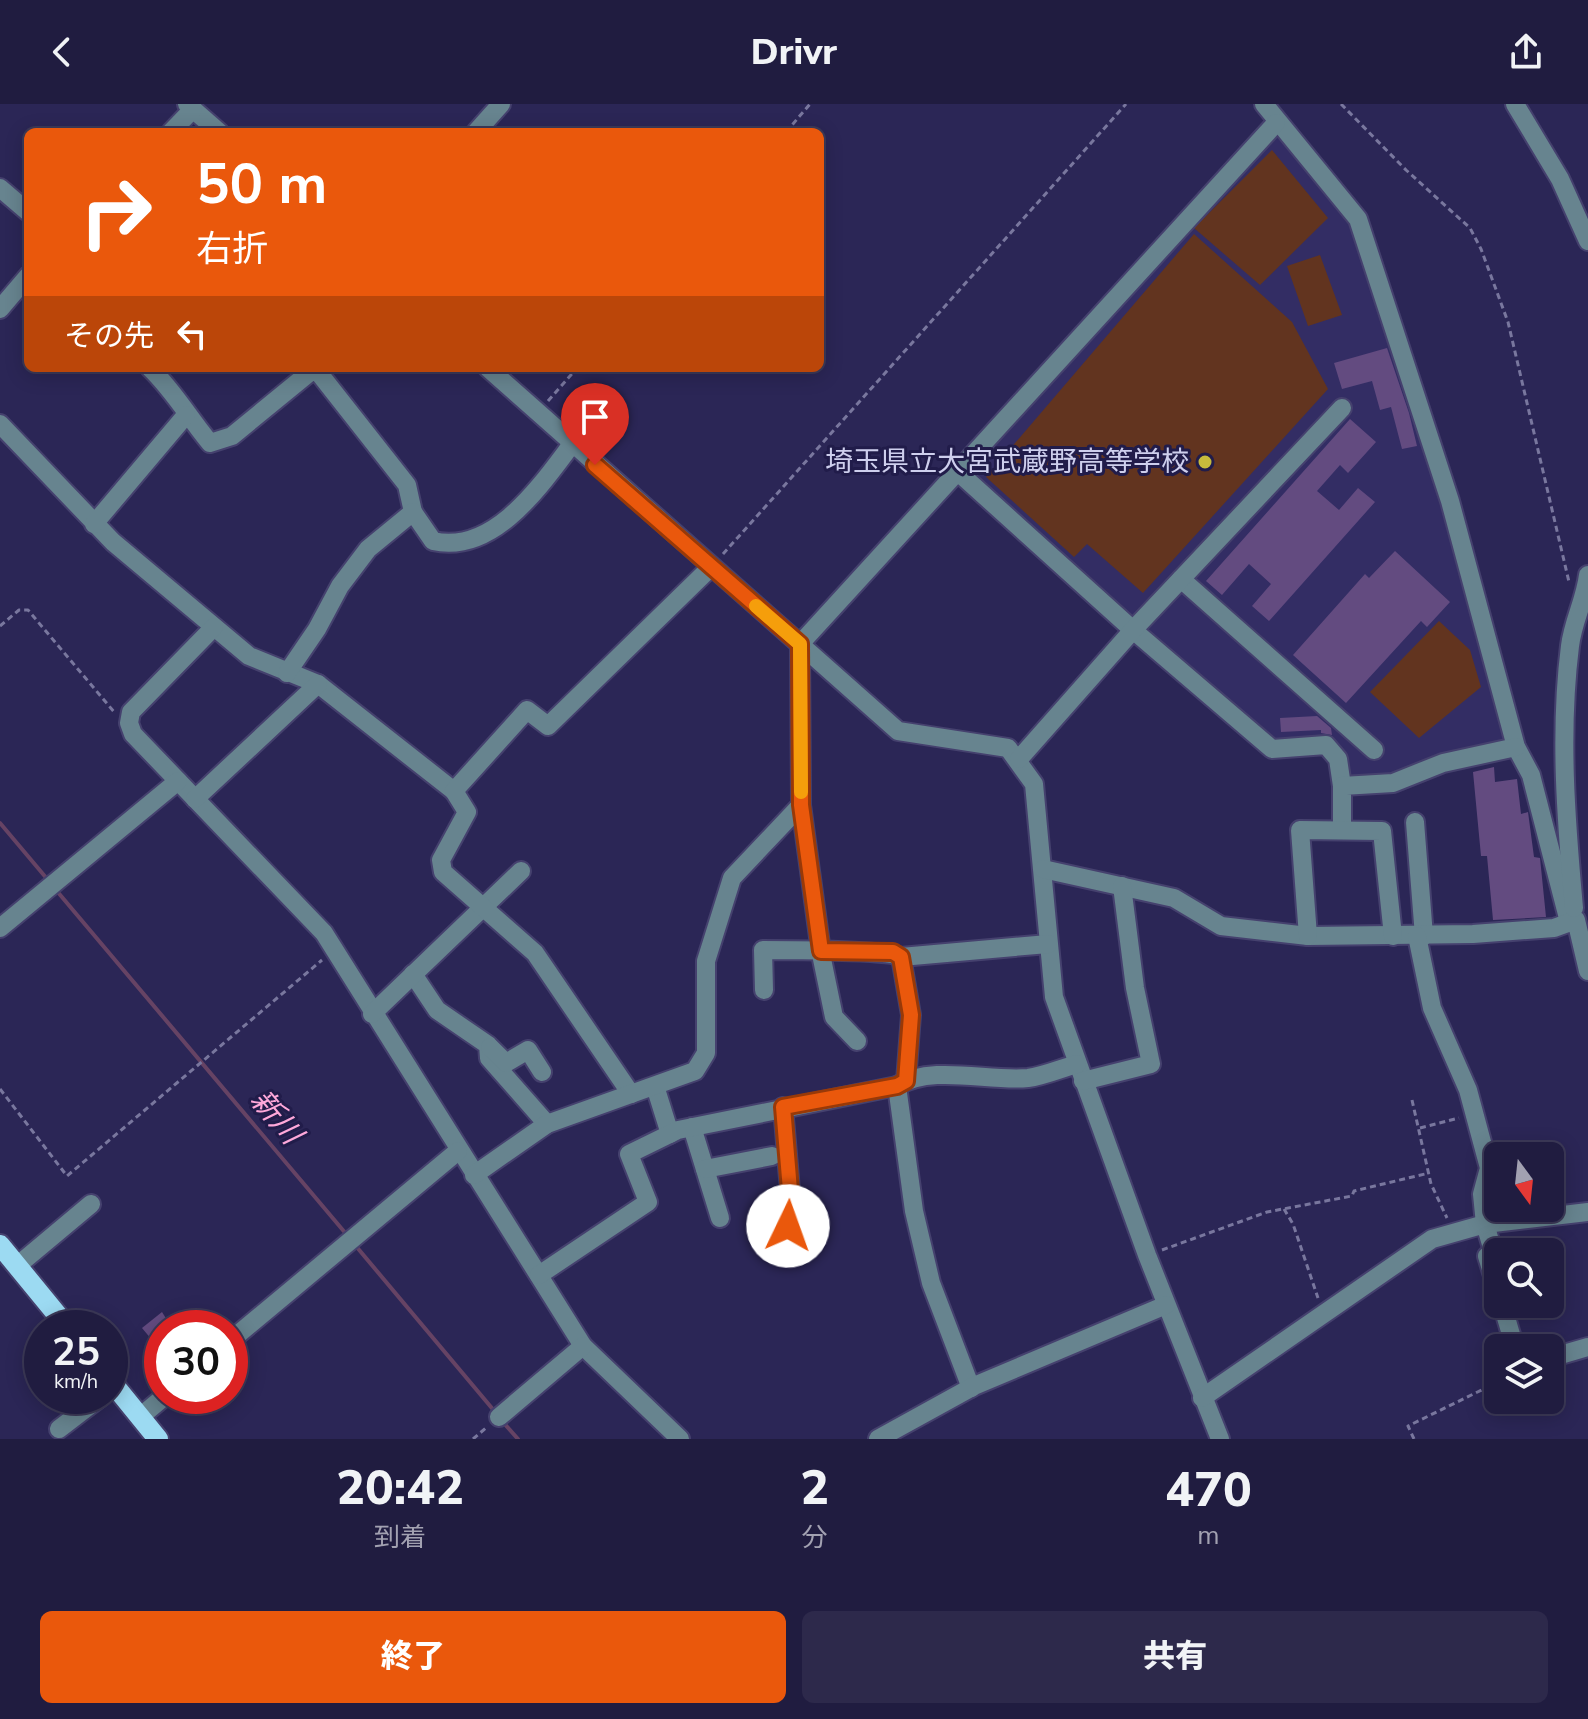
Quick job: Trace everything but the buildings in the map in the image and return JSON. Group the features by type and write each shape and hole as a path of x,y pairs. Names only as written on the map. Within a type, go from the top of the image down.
{"main road":[{"path":"0,1245 53,1310"},
{"path":"128,1406 158,1439"}],"street":[{"path":"480,128 501,104"},
{"path":"1264,104 1276,123 1358,219 1450,501 1516,747 1531,775 1588,971"},
{"path":"1515,104 1560,179 1588,241"},
{"path":"174,128 190,106 215,128"},
{"path":"857,1041 834,1017 821,951 801,805 800,644 1276,123"},
{"path":"0,188 24,209"},
{"path":"0,309 24,281"},
{"path":"154,372 175,392 186,415 210,443 232,436 310,372"},
{"path":"318,372 407,485 413,512 433,541 448,544 473,539 532,497 572,444"},
{"path":"493,372 710,568 898,731 1008,748 1019,759 1034,784 1054,997 1147,1255 1220,1439"},
{"path":"1019,759 1133,630 1342,408"},
{"path":"94,524 186,415"},
{"path":"0,424 94,524 214,627 258,661 318,684 454,791 467,812 441,860 443,872 535,953 631,1094"},
{"path":"957,471 1133,630 1272,749 1326,745 1338,759 1342,786 1342,830"},
{"path":"287,673 331,607 340,586 368,549 413,512"},
{"path":"454,791 527,710 548,726 710,568"},
{"path":"1588,575 1585,599 1570,642 1563,719 1565,815 1573,921 1588,952"},
{"path":"1181,579 1374,750"},
{"path":"214,627 131,712 129,723 133,734 324,933 583,1346 680,1439"},
{"path":"195,799 318,684"},
{"path":"1342,786 1393,783 1443,763 1516,747"},
{"path":"0,928 178,781"},
{"path":"474,1175 547,1124 695,1071 706,1053 706,961 732,878 801,805"},
{"path":"1415,822 1420,936 1432,1008 1468,1090 1489,1168 1482,1194 1485,1238"},
{"path":"1308,936 1300,830 1382,831 1393,936"},
{"path":"1043,869 1174,898 1221,926 1308,936 1420,936 1554,928 1573,921"},
{"path":"372,1014 521,871"},
{"path":"539,1275 648,1202 629,1154 670,1134 783,1107 933,1077 1030,1078 1151,1064 1135,988 1122,886"},
{"path":"764,990 763,950 893,952 901,957 1048,944"},
{"path":"901,957 911,1015 901,1084 914,1211 931,1283 971,1388"},
{"path":"413,974 437,1010 488,1045 506,1063 528,1050 542,1072"},
{"path":"488,1045 489,1058 547,1124"},
{"path":"655,1086 670,1134"},
{"path":"783,1107 791,1202 785,1251"},
{"path":"692,1127 720,1218"},
{"path":"248,1326 458,1151"},
{"path":"705,1169 772,1156"},
{"path":"17,1266 91,1204"},
{"path":"1202,1398 1432,1239 1482,1224 1588,1212"},
{"path":"1482,1224 1487,1238"},
{"path":"878,1439 971,1388 1166,1305"},
{"path":"499,1417 583,1346"},
{"path":"1564,1354 1588,1347"},
{"path":"59,1429 77,1414"},
{"path":"140,1417 144,1414"}],"path":[{"path":"789,128 810,104"},
{"path":"710,568 1126,104"},
{"path":"1341,104 1406,170 1470,228 1481,249 1508,322 1577,617"},
{"path":"538,412 573,372"},
{"path":"0,626 19,610 28,610 133,734"},
{"path":"0,1089 67,1176 334,950"},
{"path":"1412,1100 1429,1173 1453,1233"},
{"path":"1420,1128 1475,1115"},
{"path":"1147,1255 1284,1209 1352,1196 1354,1191 1429,1173"},
{"path":"1284,1209 1293,1224 1323,1314"},
{"path":"1414,1439 1408,1426 1484,1389"}],"shaded area":[{"name":"埼玉県立大宮武蔵野高等学校","path":"1272,135 1289,143 1355,232 1429,452 1508,745 1414,764 1405,773 1348,778 1343,751 1272,745 969,472"},
{"path":"1272,150 1328,218 1260,285 1194,228"},
{"path":"1194,234 1292,322 1328,389 1143,593 1087,544 1074,557 986,477"},
{"path":"1320,255 1342,315 1308,326 1287,266"},
{"path":"1439,621 1470,650 1481,687 1419,738 1370,692"}],"waterway":[{"name":"新川","path":"0,823 48,880"},
{"name":"新川","path":"56,890 347,1235"},
{"name":"新川","path":"355,1245 496,1413"},
{"name":"新川","path":"501,1420 518,1439"}],"slow traffic":[{"path":"756,606 800,644 801,792"}],"place":[{"name":"埼玉県立大宮武蔵野高等学校","path":"1205,462"}],"route":[{"path":"595,465 800,644 801,805 821,951 850,954 893,952 901,957 911,1015 906,1081 897,1086 783,1107 791,1202 788,1226"}]}
